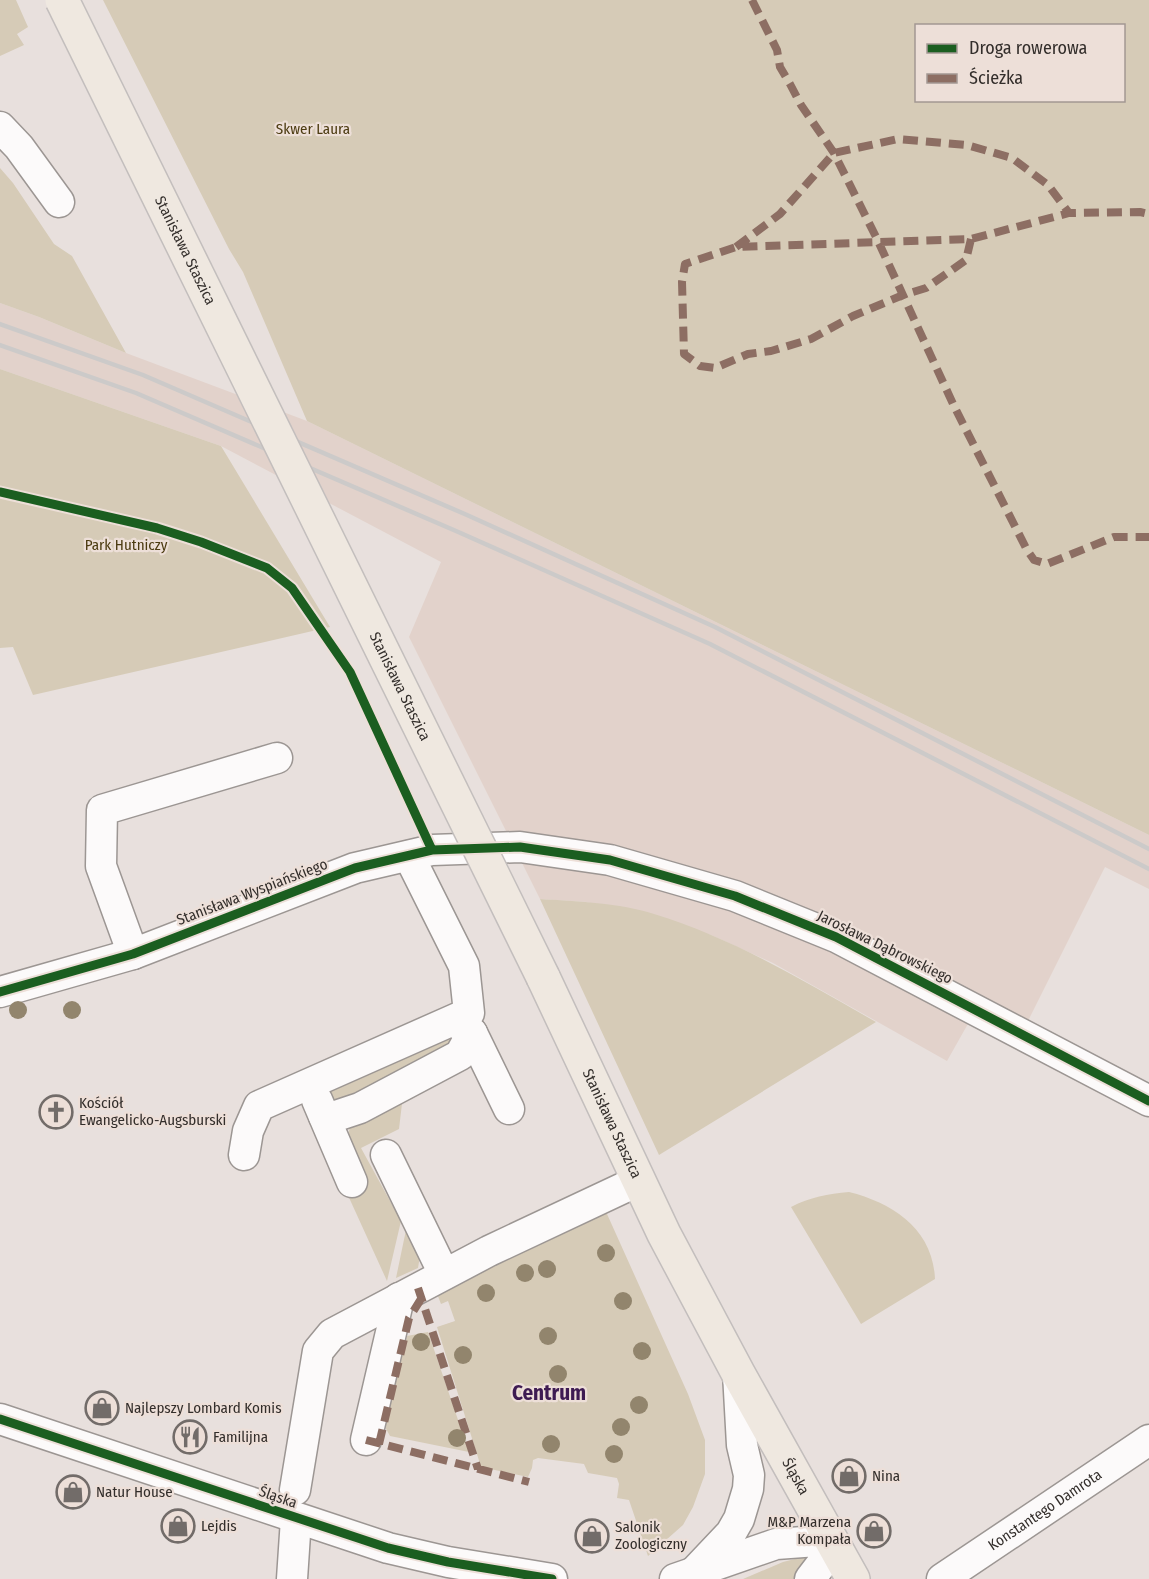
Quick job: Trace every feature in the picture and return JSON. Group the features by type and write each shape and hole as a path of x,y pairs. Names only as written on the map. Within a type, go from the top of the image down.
{"main road":[{"name":"Stanisława Staszica","path":"62,0 543,976 667,1240 738,1372"},
{"name":"Śląska","path":"738,1372 853,1579"}],"street":[{"path":"0,127 18,147 58,202"},
{"path":"133,954 101,866 102,810 277,758"},
{"name":"Stanisława Wyspiańskiego","path":"0,992 133,954 355,868 432,850 520,847"},
{"name":"Jarosława Dąbrowskiego","path":"520,847 610,860 735,896 836,937 1149,1101"},
{"path":"324,1116 336,1116 360,1108 460,1055 462,1027 469,1013 464,966 409,856"},
{"path":"244,1155 248,1131 259,1106 310,1083 462,1027"},
{"path":"462,1027 509,1109"},
{"path":"310,1083 352,1182"},
{"path":"386,1155 444,1274"},
{"path":"292,1579 296,1505 318,1351 332,1334 444,1274 638,1181"},
{"path":"366,1440 399,1298"},
{"path":"685,1575 731,1533 740,1519 748,1489 748,1467 742,1445 738,1372"},
{"name":"Śląska","path":"0,1419 296,1505 388,1548 428,1558 552,1579"},
{"name":"Konstantego Damrota","path":"942,1579 1149,1440"},
{"path":"685,1575 776,1544 831,1540 823,1562 810,1579"}],"shaded area":[{"path":"0,303 307,421 1149,835 1149,889 1105,867 1027,1023 969,1022 947,1061 773,963 711,935 587,902 540,899 409,637 441,562 221,446 0,369"}],"green space":[{"path":"0,0 16,0 28,27 17,34 24,45 0,56"},
{"name":"Skwer Laura","path":"103,0 1149,0 1149,835 307,421 243,272 229,249"},
{"path":"0,168 13,183 54,244 72,256 126,353 0,303"},
{"name":"Park Hutniczy","path":"0,369 221,446 330,627 33,695 13,647 0,648"},
{"path":"540,899 627,907 683,924 768,962 876,1022 659,1155"},
{"path":"460,1031 456,1045 332,1108 329,1093 334,1085"},
{"path":"403,1095 399,1129 361,1148 401,1221 387,1281 346,1191 347,1138 350,1127"},
{"path":"849,1192 881,1203 895,1211 919,1232 933,1261 935,1279 861,1324 791,1207 819,1196"},
{"path":"600,1213 607,1214 688,1394 705,1440 705,1474 693,1507 683,1525 648,1556 629,1500 617,1498 619,1484 617,1478 588,1473 584,1464 538,1458 533,1460 528,1477 481,1467 437,1327 455,1321 448,1301 441,1304 434,1286"},
{"path":"406,1230 420,1256 418,1268 396,1278"},
{"path":"428,1332 469,1452 390,1436 385,1427 407,1336"},
{"path":"807,1556 807,1563 795,1579 743,1579 783,1562"}],"railway":[{"path":"0,324 143,375 467,515 715,627 1149,849"},
{"path":"0,345 136,393 710,644 1149,869"}],"marked path":[{"path":"752,0 777,50 780,67 801,105 834,153 878,241 954,406 1034,560 1047,564 1114,537 1149,537"},
{"path":"736,247 780,214 834,153 898,139 967,145 1012,158 1048,185 1069,213"},
{"path":"971,239 966,260 926,288 853,316 811,339 771,351 748,354 715,368 700,366 684,354 682,282 685,264 736,247 971,239 1069,213 1140,212 1149,214"},
{"path":"418,1288 478,1469"},
{"path":"379,1444 409,1318 421,1299"},
{"path":"366,1440 529,1482"}],"cycle path":[{"path":"0,492 157,528 201,542 267,568 292,588 350,672 432,850"},
{"path":"0,992 133,954 355,868 432,850 520,847 610,860 735,896 836,937 1149,1101"},
{"path":"0,1419 388,1548 448,1562 552,1579"}],"place":[{"name":"Kościół Ewangelicko-Augsburski","path":"56,1112"},
{"name":"Najlepszy Lombard Komis","path":"102,1408"},
{"name":"Familijna","path":"190,1437"},
{"name":"Nina","path":"849,1476"},
{"name":"Natur House","path":"73,1492"},
{"name":"Lejdis","path":"178,1526"},
{"name":"M&P Marzena Kompała","path":"874,1531"},
{"name":"Salonik Zoologiczny","path":"592,1536"}],"district":[{"name":"Centrum","path":"549,1393"}]}
